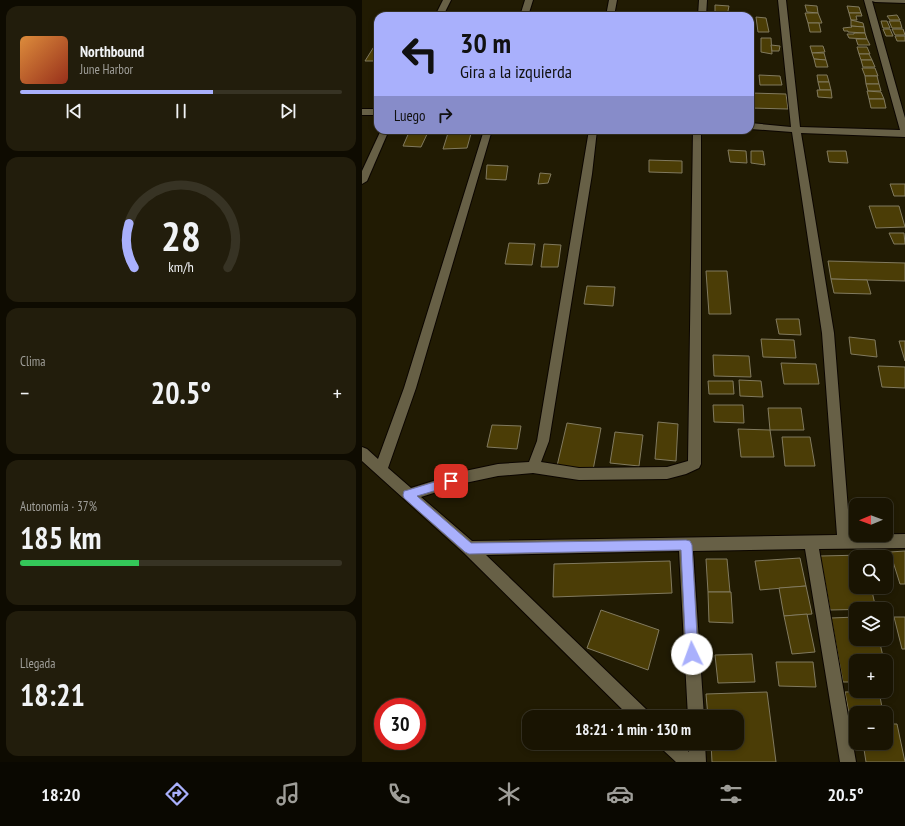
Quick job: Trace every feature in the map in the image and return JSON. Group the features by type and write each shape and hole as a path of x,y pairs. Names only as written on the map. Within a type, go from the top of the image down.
{"street":[{"path":"441,12 447,0"},
{"path":"525,12 529,0"},
{"path":"611,12 613,0"},
{"path":"702,12 703,0"},
{"path":"782,0 796,130 828,333 844,542"},
{"path":"754,126 796,130 905,134 868,0"},
{"path":"875,0 905,1"},
{"path":"362,112 374,112"},
{"path":"362,181 382,134"},
{"path":"381,470 410,388 487,134"},
{"path":"533,467 543,441 588,174 593,134"},
{"path":"408,495 465,477 498,470 533,467 578,474 667,473 686,468 694,464 697,134"},
{"path":"362,453 469,548 635,710"},
{"path":"469,548 905,541"},
{"path":"811,542 848,762"},
{"path":"686,545 696,710"},
{"path":"675,750 688,762"},
{"path":"697,750 698,762"}],"building":[{"path":"715,5 729,6 728,12 715,12"},
{"path":"805,5 817,6 818,13 807,12"},
{"path":"847,6 859,7 861,13 849,13"},
{"path":"805,13 818,13 822,23 808,23"},
{"path":"849,13 861,13 862,16 856,16 857,20 851,20"},
{"path":"897,15 900,20 890,20 887,16"},
{"path":"756,17 766,18 769,32 758,32"},
{"path":"851,20 863,23 864,27 851,26"},
{"path":"881,21 887,21 890,28 883,28"},
{"path":"889,21 900,21 902,28 892,28"},
{"path":"808,23 819,23 821,32 810,32"},
{"path":"851,26 864,27 865,33 844,31 843,28 852,27"},
{"path":"883,29 890,29 893,36 886,36"},
{"path":"892,29 903,29 905,35 895,35"},
{"path":"865,33 867,39 849,38 847,34"},
{"path":"895,36 905,36 905,41 897,41"},
{"path":"761,38 771,38 772,54 761,52"},
{"path":"856,39 867,39 870,45 858,45"},
{"path":"771,45 780,46 779,51 772,51"},
{"path":"810,46 823,46 825,52 812,53"},
{"path":"374,47 374,61 365,61"},
{"path":"857,47 867,47 870,54 859,54"},
{"path":"812,53 824,53 826,60 814,59"},
{"path":"859,54 869,54 872,60 861,60"},
{"path":"814,59 826,60 828,67 816,67"},
{"path":"861,60 872,60 875,67 863,67"},
{"path":"862,68 875,68 878,76 865,76"},
{"path":"759,75 780,76 782,85 760,85"},
{"path":"817,75 827,75 829,82 818,82"},
{"path":"865,76 877,76 879,84 866,84"},
{"path":"818,82 829,82 831,90 820,90"},
{"path":"866,84 879,84 881,91 868,91"},
{"path":"817,90 831,90 832,98 818,97"},
{"path":"867,91 881,92 884,99 869,99"},
{"path":"754,93 786,94 788,109 754,108"},
{"path":"869,99 884,99 886,108 871,108"},
{"path":"408,134 427,134 421,147 403,146"},
{"path":"448,134 471,134 467,148 443,149"},
{"path":"728,150 746,151 747,163 730,162"},
{"path":"751,151 763,151 765,165 751,163"},
{"path":"827,151 846,151 848,163 829,162"},
{"path":"649,160 682,161 682,173 649,172"},
{"path":"487,165 508,166 506,180 486,179"},
{"path":"540,173 551,174 548,183 538,184"},
{"path":"890,184 905,184 905,196 894,196"},
{"path":"869,206 899,206 905,227 876,228"},
{"path":"889,233 904,233 905,244 894,244"},
{"path":"509,243 535,244 532,265 505,264"},
{"path":"544,244 561,245 558,267 541,267"},
{"path":"828,261 905,263 905,281 831,279"},
{"path":"706,271 727,271 731,314 709,314"},
{"path":"831,279 867,280 871,294 834,293"},
{"path":"587,286 615,287 613,306 584,304"},
{"path":"776,319 799,319 801,335 779,334"},
{"path":"849,337 875,340 877,357 851,354"},
{"path":"761,339 794,340 796,358 763,357"},
{"path":"899,341 905,341 905,361"},
{"path":"713,355 749,356 751,377 714,376"},
{"path":"781,363 816,364 819,384 784,384"},
{"path":"878,366 905,367 905,388 882,387"},
{"path":"739,380 761,381 763,397 740,396"},
{"path":"708,381 733,381 734,394 709,394"},
{"path":"713,405 743,405 744,423 714,422"},
{"path":"768,408 801,408 804,430 770,430"},
{"path":"658,422 678,424 676,461 655,459"},
{"path":"567,423 601,428 593,470 557,466"},
{"path":"492,425 521,426 517,449 487,447"},
{"path":"738,429 770,430 774,457 741,457"},
{"path":"615,432 643,435 639,466 610,463"},
{"path":"782,437 810,437 815,466 785,466"},
{"path":"905,551 905,584 900,584 893,562 893,552"},
{"path":"849,555 849,594 873,594 874,602 849,602 849,610 830,610 820,556"},
{"path":"800,558 806,586 760,590 755,561"},
{"path":"706,559 727,559 730,592 708,592"},
{"path":"670,561 672,593 553,597 554,564"},
{"path":"806,586 812,614 784,616 779,588"},
{"path":"708,592 731,592 733,623 709,622"},
{"path":"601,610 659,630 648,670 587,648"},
{"path":"807,614 815,652 792,654 784,616"},
{"path":"849,617 849,646 881,646 882,654 849,654 849,682 843,682 831,618"},
{"path":"894,617 905,617 905,649 902,649"},
{"path":"752,654 755,682 718,683 715,655"},
{"path":"776,662 813,662 816,687 779,686"},
{"path":"767,692 776,762 712,762 711,750 744,750 744,710 707,710 706,694"},
{"path":"845,692 849,692 849,698 880,698 882,706 849,706 849,714"},
{"path":"893,724 897,724 905,762 866,762 864,750 893,750"}],"route":[{"path":"451,481 408,495 469,548 686,545 692,654"}]}
